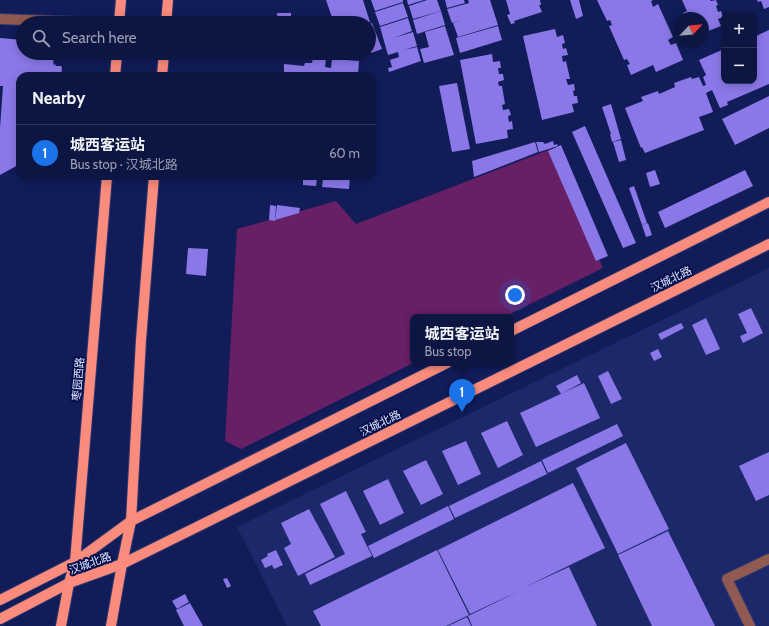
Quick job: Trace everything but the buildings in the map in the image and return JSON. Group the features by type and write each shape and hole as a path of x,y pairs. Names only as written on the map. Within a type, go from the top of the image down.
{"main road":[{"path":"120,16 121,0"},
{"path":"167,16 168,0"},
{"path":"115,72 116,60"},
{"path":"162,72 163,60"},
{"name":"枣园西路","path":"61,626 69,583 75,562 107,180"},
{"path":"111,626 131,521 141,340 154,180"},
{"path":"514,330 769,202"},
{"name":"汉城北路","path":"0,618 69,583 122,564 769,244"},
{"name":"汉城北路","path":"0,600 75,562 131,521 441,366"}],"street":[{"path":"0,19 16,20"},
{"path":"750,626 727,579 769,559"}],"shaded area":[{"path":"551,149 603,268 510,314 410,314 410,364 241,449 225,441 237,229 336,201 356,224"},
{"path":"769,268 769,626 287,626 237,527"}],"place":[{"name":"城西客运站","path":"462,412"}]}
